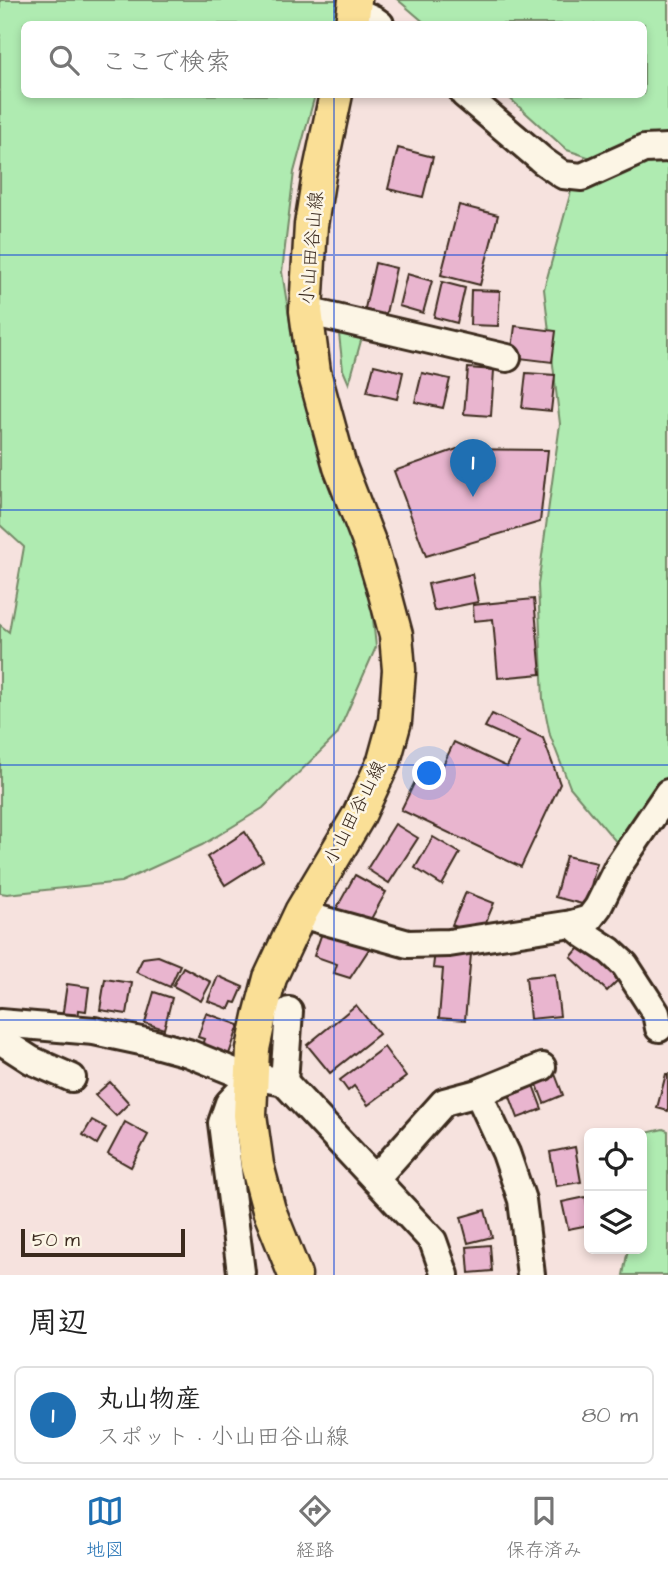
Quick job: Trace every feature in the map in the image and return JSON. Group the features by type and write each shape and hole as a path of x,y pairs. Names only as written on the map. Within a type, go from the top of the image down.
{"main road":[{"name":"小山田谷山線","path":"295,1275 269,1210 257,1165 250,1115 253,1049 270,978 302,912 359,815 384,761 395,721 399,670 396,635 384,590 340,467 314,372 306,311 311,225 336,98"}],"street":[{"path":"469,98 562,174 582,177 643,149 668,148"},
{"path":"306,311 507,358"},
{"path":"302,912 408,944 449,943 589,919 619,865 668,793"},
{"path":"572,924 625,965 656,1013 659,1028"},
{"path":"285,1082 289,1011"},
{"path":"0,1023 94,1031 188,1053 251,1079 285,1082 433,1241 445,1275"},
{"path":"0,1040 31,1060 72,1078"},
{"path":"375,1179 444,1102 478,1093 542,1067"},
{"path":"241,1272 222,1123 229,1103 251,1079"},
{"path":"478,1093 506,1153 522,1200 531,1275"}],"green space":[{"path":"0,0 337,0 336,21 21,21 21,98 314,98 294,172 282,272 294,348 314,427 370,591 376,647 337,735 263,808 202,845 121,882 0,893 0,625 9,632 24,547 0,525"},
{"path":"398,0 668,0 668,137 636,140 591,158 567,150 509,98 647,98 647,21 422,21"},
{"path":"668,161 668,776 617,843 570,787 550,735 543,700 538,585 560,424 544,289 573,184 646,162"},
{"path":"339,334 362,337 349,384 343,370"},
{"path":"663,1129 668,1131 668,1275 623,1275 627,1254 647,1254 647,1133"}],"building":[{"path":"398,148 433,157 423,197 388,189"},
{"path":"459,205 498,215 480,285 441,275"},
{"path":"375,263 396,268 385,318 364,313"},
{"path":"407,274 432,281 423,313 399,306"},
{"path":"442,282 465,288 457,323 434,317"},
{"path":"471,290 500,291 498,326 470,325"},
{"path":"515,326 556,331 552,362 511,357"},
{"path":"374,365 403,372 397,399 367,392"},
{"path":"468,368 494,370 491,416 464,414"},
{"path":"422,373 450,379 443,408 415,402"},
{"path":"526,373 555,375 551,411 522,408"},
{"path":"457,449 548,450 540,522 426,556 394,471"},
{"path":"472,574 478,602 434,611 428,584"},
{"path":"534,599 541,674 498,678 493,619 474,621 473,605"},
{"path":"492,714 543,738 560,784 521,867 401,810 427,757 443,765 454,742 507,767 519,742 485,727"},
{"path":"395,824 418,838 389,883 367,869"},
{"path":"245,832 263,861 225,885 207,857"},
{"path":"433,837 460,853 442,885 415,868"},
{"path":"566,856 597,863 586,905 555,897"},
{"path":"355,875 386,892 366,928 335,911"},
{"path":"466,892 494,903 480,936 452,925"},
{"path":"324,927 373,943 350,978 334,973 337,964 314,956"},
{"path":"584,942 621,977 607,991 571,957"},
{"path":"435,951 471,954 465,1020 439,1018 443,969 433,968"},
{"path":"158,956 180,965 170,987 136,972 143,958"},
{"path":"183,967 211,982 201,1001 173,986"},
{"path":"555,974 560,1016 530,1019 526,977"},
{"path":"218,976 243,987 236,1003 232,1002 229,1009 208,1001"},
{"path":"105,979 132,983 127,1014 100,1010"},
{"path":"67,984 89,987 86,1011 79,1010 78,1021 62,1018"},
{"path":"154,992 172,998 164,1029 145,1023"},
{"path":"356,1005 379,1034 330,1073 307,1045"},
{"path":"206,1013 239,1025 229,1054 202,1045 204,1039 198,1037"},
{"path":"384,1047 406,1077 368,1105 354,1086 348,1091 340,1080"},
{"path":"555,1074 563,1095 544,1103 536,1082"},
{"path":"668,1074 668,1111 657,1108"},
{"path":"110,1082 129,1103 116,1116 95,1095"},
{"path":"533,1085 542,1109 518,1118 509,1094"},
{"path":"92,1120 106,1128 97,1144 83,1135"},
{"path":"125,1122 148,1135 131,1167 108,1154"},
{"path":"575,1147 581,1182 556,1186 550,1152"},
{"path":"584,1197 584,1226 568,1229 562,1202"},
{"path":"485,1210 492,1237 468,1243 461,1217"},
{"path":"490,1245 492,1271 469,1273 467,1247"}],"place":[{"name":"丸山物産","path":"473,497"}]}
